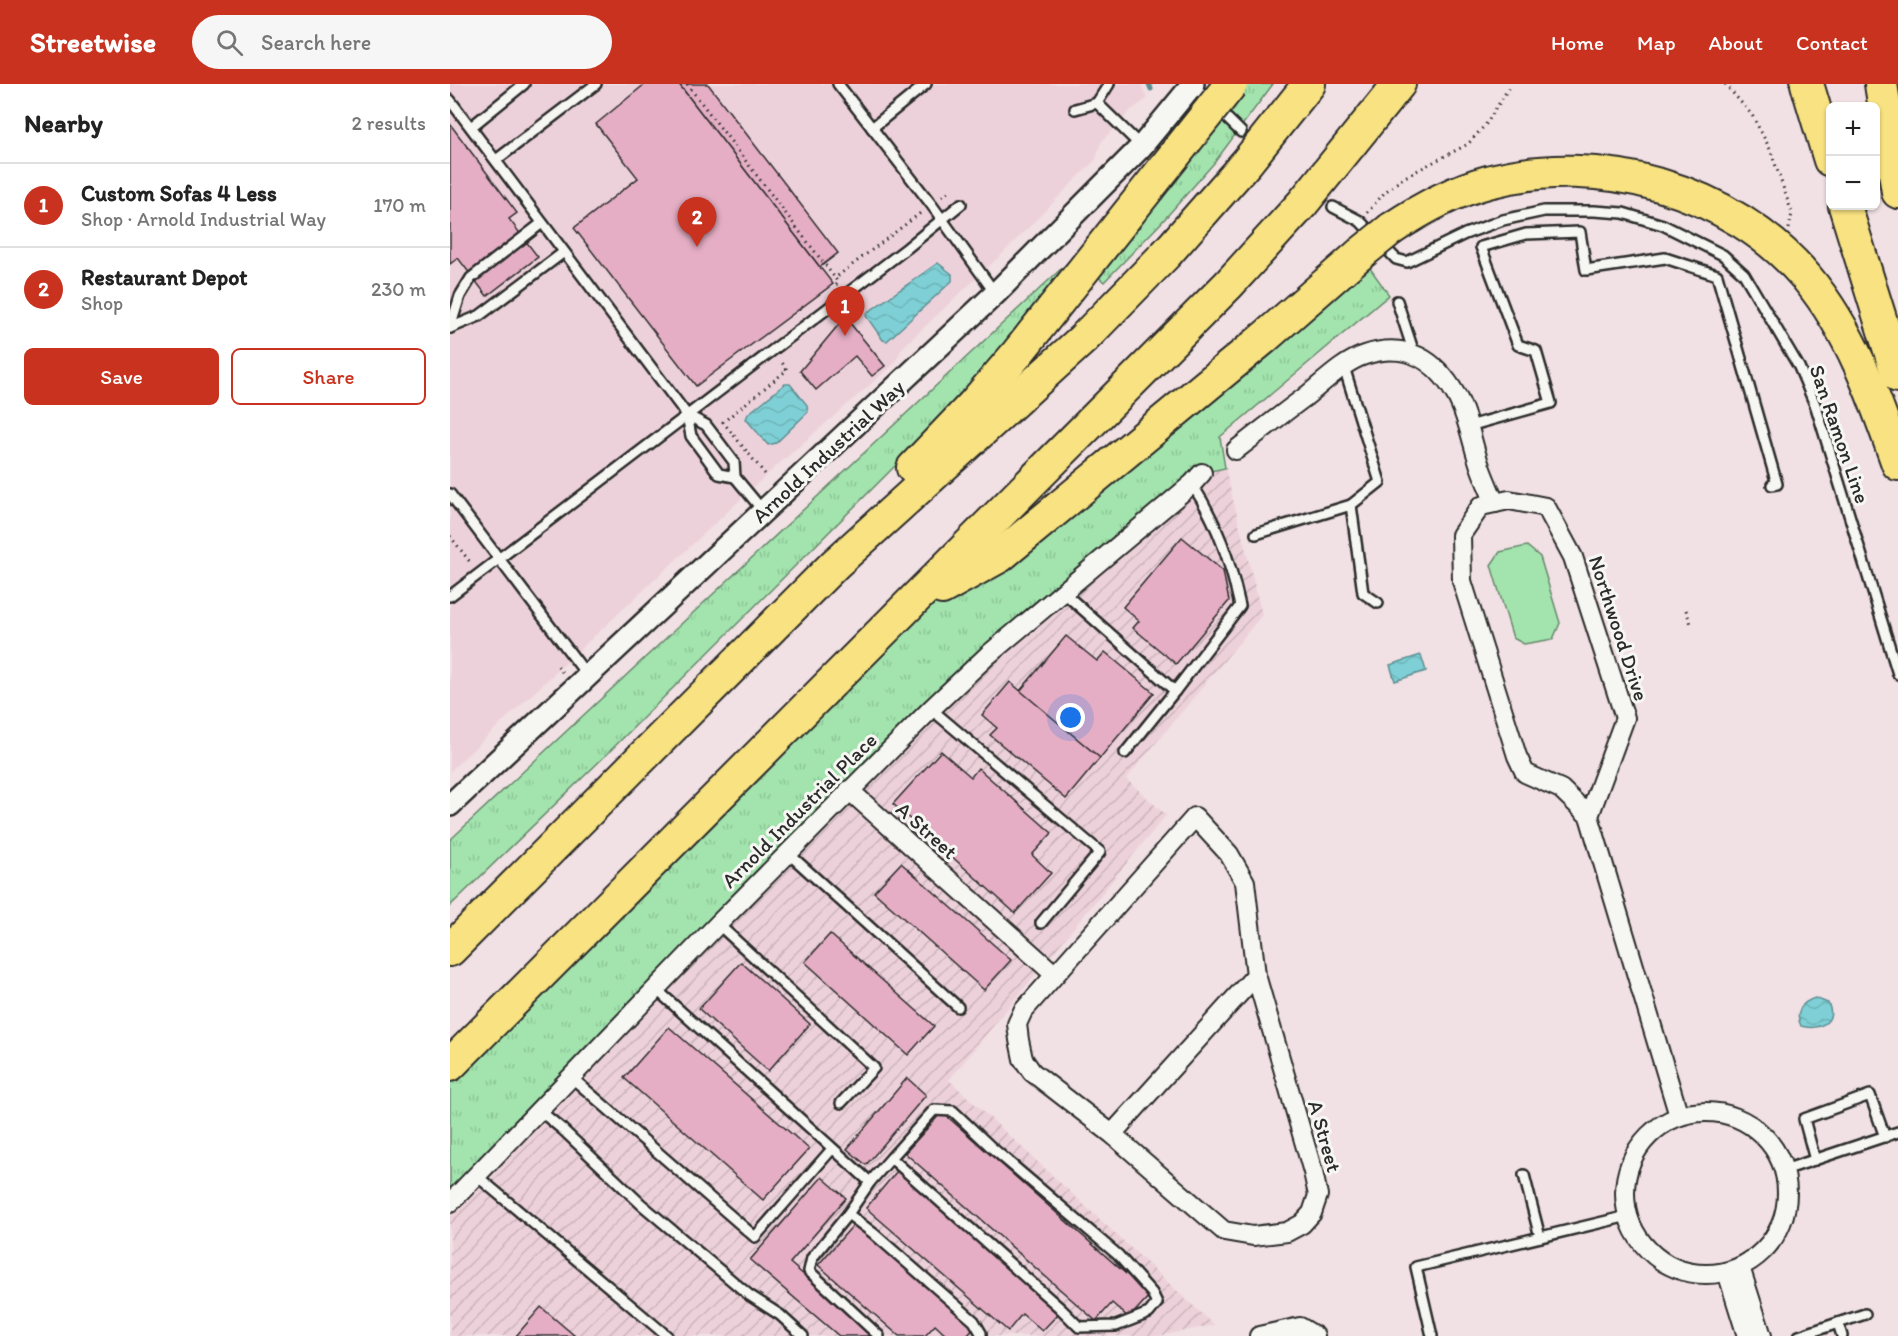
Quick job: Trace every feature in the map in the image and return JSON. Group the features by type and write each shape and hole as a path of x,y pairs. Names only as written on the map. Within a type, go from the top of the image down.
{"highway":[{"path":"835,564 876,508 973,405 1016,355 1231,84"},
{"path":"1807,84 1829,156"},
{"path":"1881,84 1898,192"},
{"path":"450,1065 1228,285 1302,204 1399,87"},
{"path":"450,950 835,564 1091,330 1166,254 1247,162 1303,90"},
{"path":"908,608 1000,556 1264,338 1391,229 1414,213 1436,202 1487,182 1515,176 1552,172 1592,173 1666,187 1698,198 1739,221 1784,254 1807,278 1844,333 1865,376 1898,464"},
{"path":"1846,210 1898,376"}],"street":[{"name":"Arnold Industrial Way","path":"450,806 996,293 1141,147 1193,84"},
{"path":"1236,450 1344,367 1365,355 1392,350 1411,352 1442,373 1457,397 1495,503 1481,506 1461,535 1462,581 1517,756 1525,773 1561,789 1588,816 1679,1116"},
{"name":"Arnold Industrial Place","path":"450,1203 718,924 931,709 988,655 1197,479"},
{"name":"Northwood Drive","path":"1495,503 1509,500 1546,507 1573,557 1624,718 1588,816"},
{"name":"A Street","path":"849,790 1054,974"},
{"name":"A Street","path":"1195,817 1229,854 1245,882 1256,975 1318,1195 1312,1213 1302,1224 1287,1232 1253,1236 1224,1231 1112,1134 1032,1072 1023,1059 1017,1024 1023,1011 1054,974 1195,817"},
{"path":"1112,1134 1256,975"},
{"path":"1700,1112 1722,1113 1743,1120 1768,1141 1784,1170 1788,1189 1786,1208 1780,1226 1770,1243 1757,1257 1734,1269 1702,1275 1677,1269 1655,1257 1638,1239 1628,1216 1624,1192 1629,1167 1640,1146 1657,1128 1679,1116 1700,1112"},
{"path":"1734,1269 1747,1336"},
{"path":"1734,1269 1762,1336"},
{"path":"1259,1336 1300,1327 1315,1336"}],"lane":[{"path":"471,127 524,84"},
{"path":"496,160 596,84"},
{"path":"838,84 996,293"},
{"path":"872,128 926,84"},
{"path":"1075,110 1097,103 1109,84"},
{"path":"1193,84 1240,132"},
{"path":"450,100 687,415 706,425 713,434 734,462 735,477 764,512"},
{"path":"1097,103 1141,147"},
{"path":"450,596 961,204"},
{"name":"San Ramon Line","path":"1333,207 1360,221 1389,253 1396,259 1407,262 1465,234 1503,220 1544,211 1623,213 1663,225 1723,255 1744,274 1799,367 1815,407 1898,674"},
{"path":"450,328 460,297 471,278 542,223"},
{"path":"1468,426 1551,403 1536,351 1518,345 1480,247 1526,234 1580,232 1586,270 1665,258 1717,275 1777,484 1772,485"},
{"path":"450,328 486,311 564,252"},
{"path":"1397,301 1412,347 1411,352"},
{"path":"1256,534 1351,505 1380,482 1344,367"},
{"path":"687,415 691,436 719,474 735,477"},
{"path":"1125,753 1240,606 1231,565 1197,479"},
{"path":"450,494 587,675"},
{"path":"1351,505 1363,593 1378,603"},
{"path":"1062,592 1175,690"},
{"path":"931,709 1100,852 1041,923"},
{"path":"788,853 958,1007"},
{"path":"718,924 874,1068 841,1103"},
{"path":"656,989 870,1182"},
{"path":"570,1076 755,1237 832,1149"},
{"path":"1815,1160 1804,1119 1870,1095 1885,1137"},
{"path":"539,1110 641,1204 749,1295 780,1315 803,1336"},
{"path":"879,1336 809,1271 812,1258 848,1214 870,1182 891,1158 934,1110 953,1111 991,1147 1118,1255 1158,1303 1149,1313 1116,1326 1079,1327 891,1158"},
{"path":"1784,1170 1898,1132"},
{"path":"1524,1175 1540,1237"},
{"path":"477,1176 667,1336"},
{"path":"848,1214 974,1321 981,1336"},
{"path":"1431,1336 1416,1267 1628,1216"},
{"path":"1799,1336 1865,1314"},
{"path":"1838,1323 1842,1336"}],"path":[{"path":"687,84 835,278"},
{"path":"1360,221 1385,192 1403,178 1468,144 1487,123 1511,84"},
{"path":"1725,84 1752,115 1770,148 1792,213 1784,254"},
{"path":"450,536 470,562"},
{"path":"1686,610 1691,624"}],"shaded area":[{"path":"450,84 1141,84 1147,99 1131,110 1101,142 1096,159 1003,253 902,348 895,363 773,469 450,771"},
{"path":"1225,468 1262,615 1126,779 1166,815 949,1080 1214,1325 1159,1336 450,1336 450,1203 849,790 1202,473"}],"green space":[{"path":"1222,84 1273,84 1214,163 1161,223 1104,282 1093,272"},
{"path":"1079,252 992,358 898,463 606,755 450,906 450,840"},
{"path":"1360,254 1389,295 1220,437 1225,468 1202,473 988,655 450,1203 450,1058 908,608 1000,556"},
{"path":"1527,546 1540,557 1560,623 1553,639 1524,644 1513,638 1491,565 1500,552"}],"water":[{"path":"938,263 952,274 952,281 887,341 883,340 866,316 867,313"},
{"path":"785,384 790,384 807,405 808,412 776,443 768,445 746,419 748,414"},
{"path":"1421,655 1426,671 1395,681 1390,665"},
{"path":"1815,998 1828,1003 1830,1016 1828,1020 1819,1026 1801,1026 1798,1016 1800,1008"}],"building":[{"path":"645,84 679,84 833,284 696,386 574,228 638,178 596,124"},
{"path":"679,84 708,84 838,253 820,267"},
{"path":"450,124 517,213 509,219 538,257 487,296 458,258 450,264"},
{"path":"845,317 885,366 872,376 855,356 816,390 800,371"},
{"path":"1182,537 1223,571 1229,601 1176,664 1133,628 1139,621 1123,607"},
{"path":"1066,636 1097,661 1105,652 1154,693 1100,758 1020,691"},
{"path":"1010,682 1100,758 1066,799 990,735 997,728 982,715"},
{"path":"941,751 971,777 978,768 1052,833 1032,855 1051,873 1015,913 893,804"},
{"path":"901,863 1011,960 984,990 874,892"},
{"path":"830,934 934,1026 908,1055 805,962"},
{"path":"741,962 810,1024 768,1071 699,1009"},
{"path":"669,1027 809,1149 763,1200 624,1078"},
{"path":"907,1078 926,1095 866,1165 847,1149"},
{"path":"942,1112 1150,1295 1129,1318 1112,1303 1096,1321 905,1153"},
{"path":"897,1171 1060,1312 1042,1331 1022,1314 1008,1331 866,1208"},
{"path":"822,1177 846,1198 790,1263 874,1336 839,1336 750,1260"},
{"path":"855,1223 974,1328 967,1336 947,1336 935,1325 925,1336 899,1336 818,1265"},
{"path":"541,1307 575,1336 516,1336"}],"waterway":[{"path":"1149,84 1151,89"}],"place":[{"name":"Restaurant Depot","path":"697,247"},
{"name":"Custom Sofas 4 Less","path":"845,336"}]}
